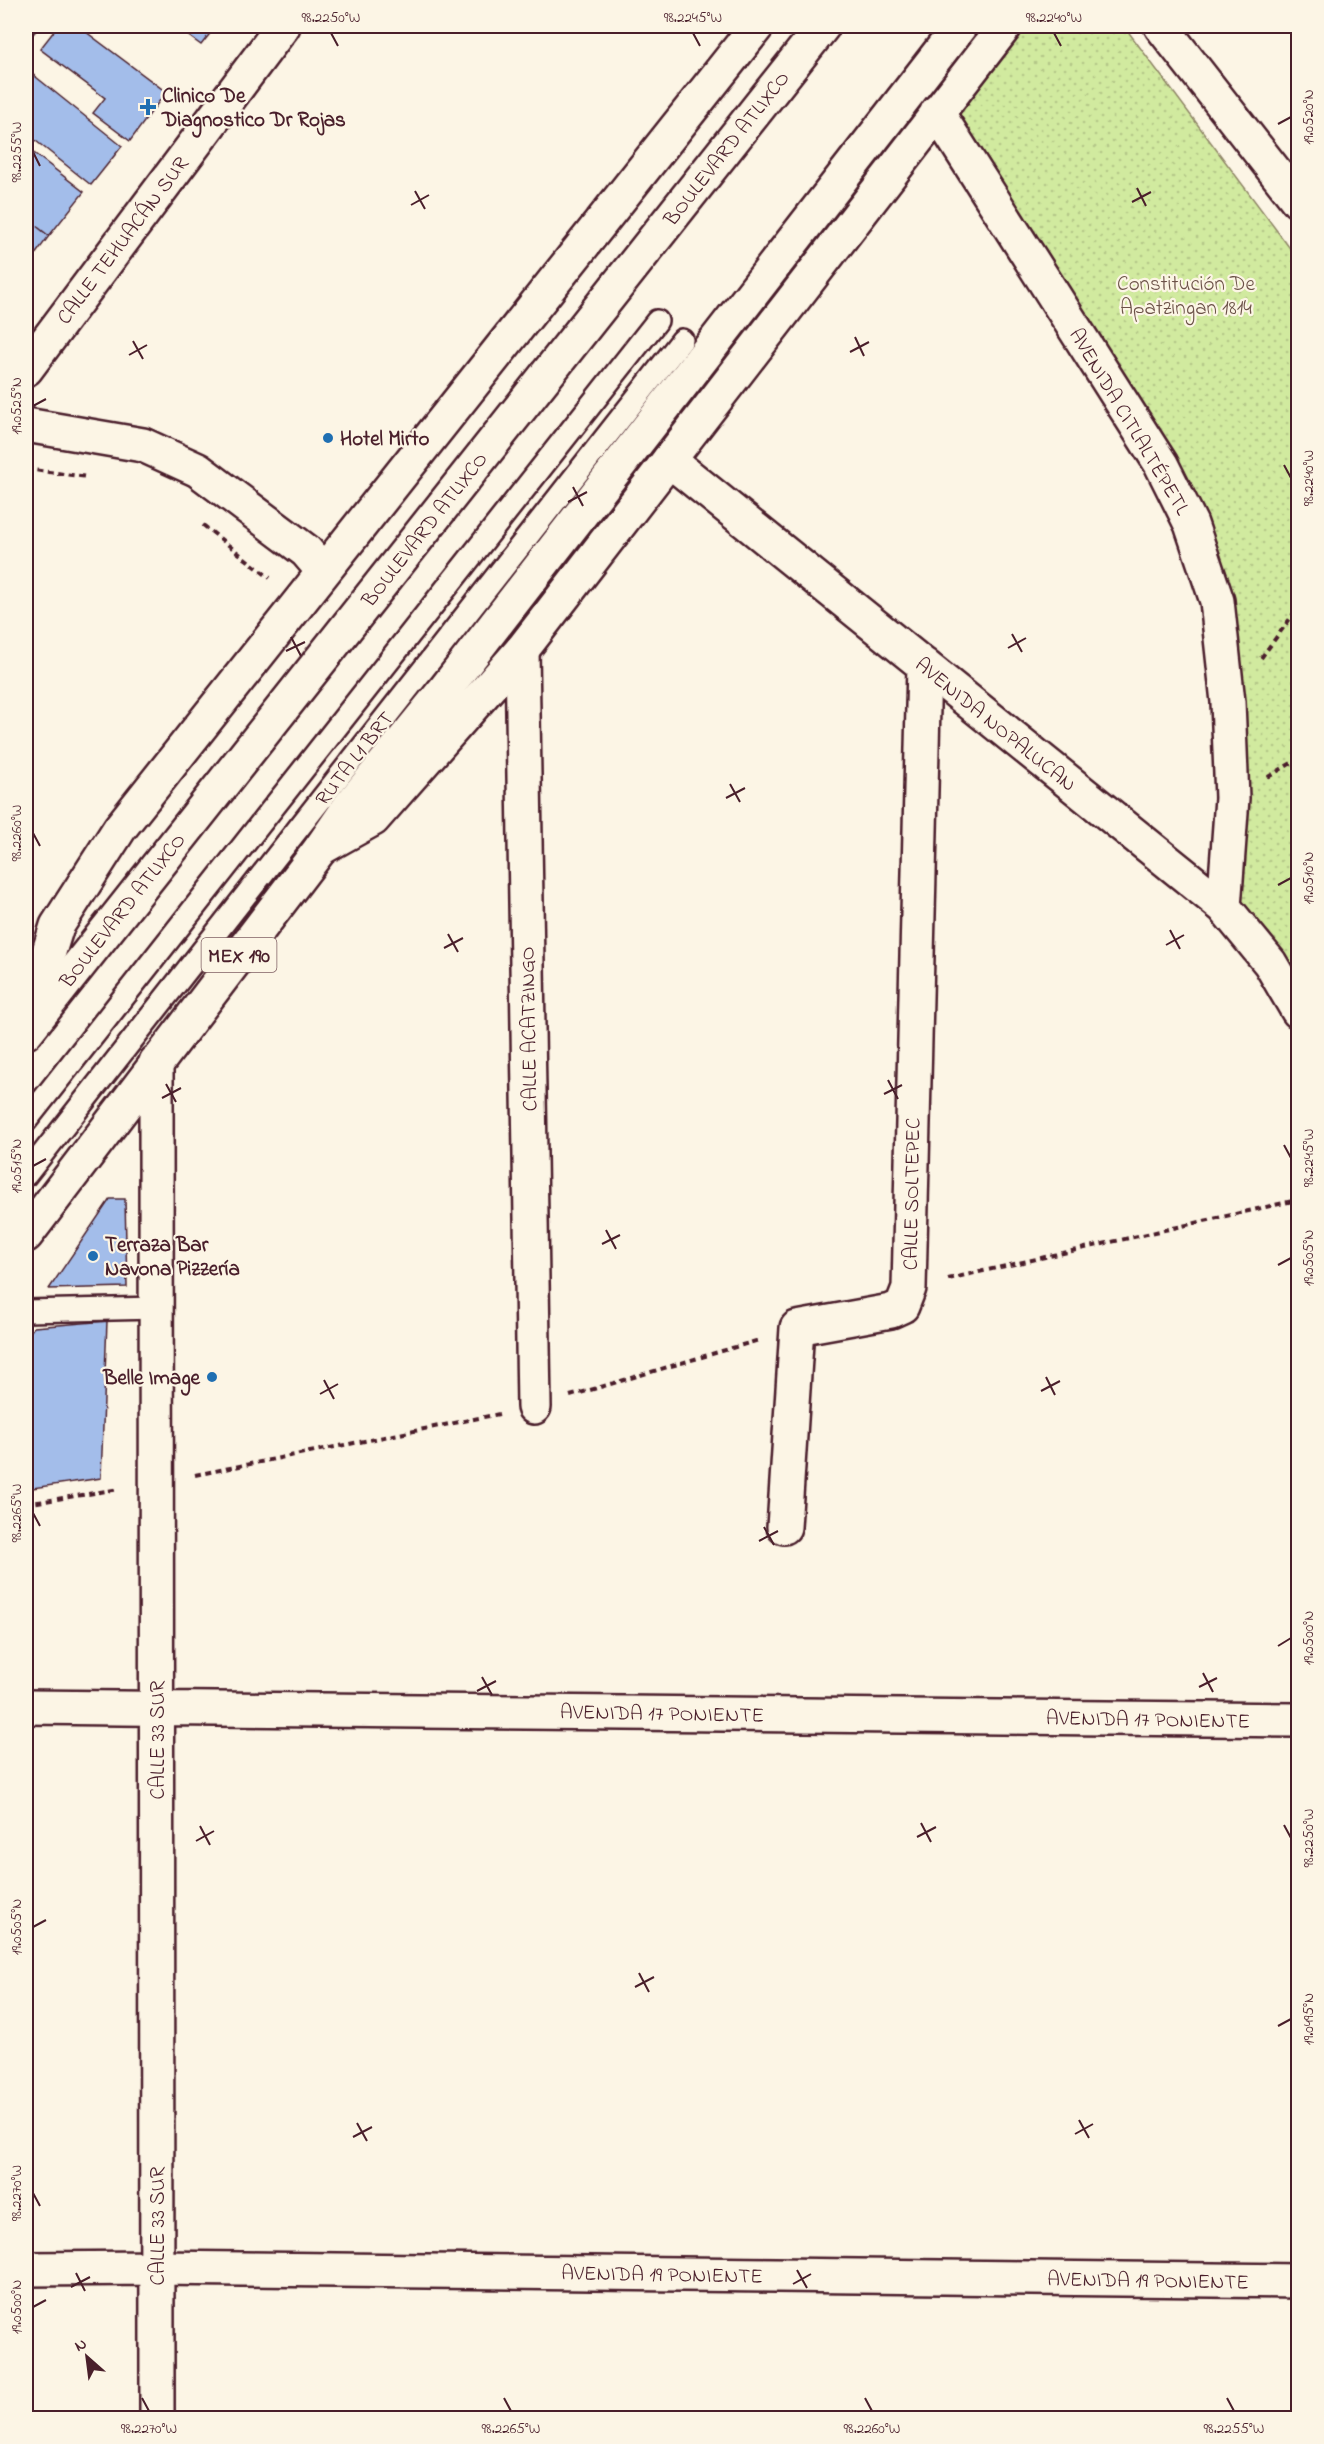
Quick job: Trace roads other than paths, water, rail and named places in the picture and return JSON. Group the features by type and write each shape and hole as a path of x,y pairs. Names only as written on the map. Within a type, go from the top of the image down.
{"street":[{"name":"CALLE TEHUACÁN SUR","path":"26,369 283,26"},
{"name":"BOULEVARD ATLIXCO","path":"26,1025 57,926 120,828 757,26"},
{"name":"BOULEVARD ATLIXCO","path":"26,1032 823,26"},
{"path":"321,848 350,806 443,692 960,26"},
{"name":"MEX 190","path":"26,1235 321,848 373,819 522,650 1005,26"},
{"path":"1161,26 1299,201"},
{"name":"AVENIDA CITLALTÉPETL","path":"937,112 1161,464 1191,524 1217,601 1228,702 1232,798 1224,907"},
{"path":"26,425 143,445 198,470 306,551 324,571"},
{"name":"AVENIDA NOPALUCAN","path":"669,460 1224,907 1270,963 1299,1011"},
{"name":"CALLE ACATZINGO","path":"522,650 534,1407"},
{"name":"CALLE SOLTEPEC","path":"784,1527 797,1328 891,1311 902,1306 909,1288 924,665"},
{"name":"CALLE 33 SUR","path":"156,1062 157,2418"},
{"name":"AVENIDA 17 PONIENTE","path":"26,1707 1299,1720"},
{"name":"AVENIDA 19 PONIENTE","path":"26,2269 157,2268 1299,2282"}],"lane":[{"name":"RUTA L1 BRT","path":"26,1121 657,321"},
{"name":"RUTA L1 BRT","path":"26,1175 682,340"},
{"path":"26,1311 157,1308"}],"place":[{"name":"Clinico De Diagnostico Dr Rojas","path":"148,107"},
{"name":"Hotel Mirto","path":"328,438"},
{"name":"Terraza Bar Navona Pizzería","path":"93,1256"},
{"name":"Belle Image","path":"212,1377"}],"park label":[{"name":"Constitución De Apatzingan 1814","path":"1186,295"}]}
